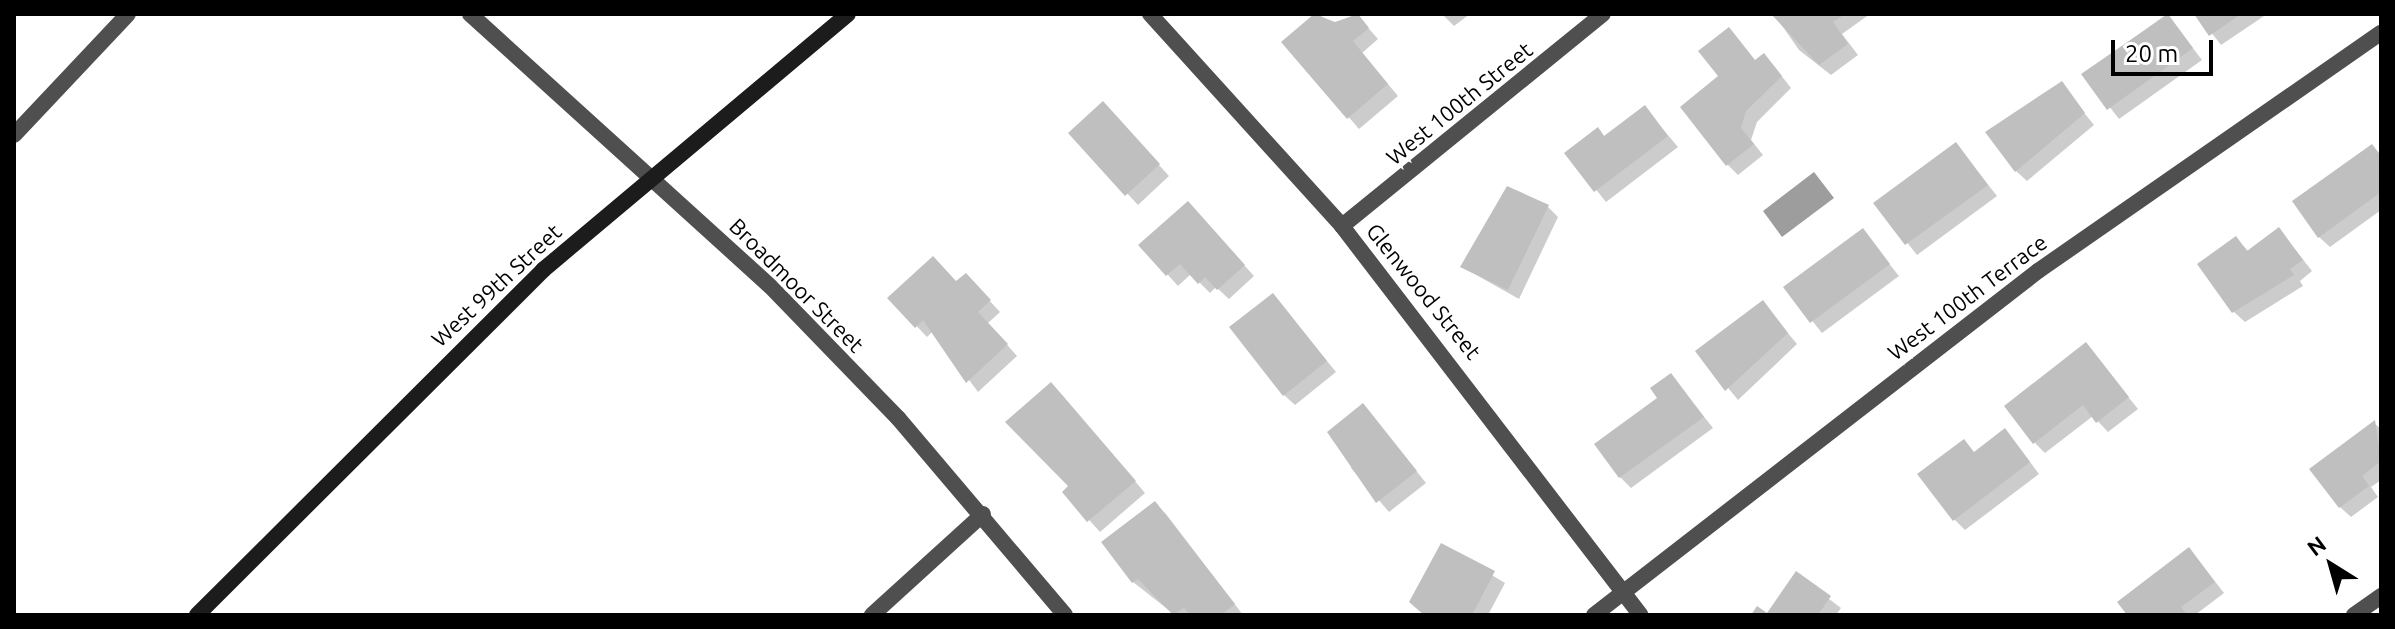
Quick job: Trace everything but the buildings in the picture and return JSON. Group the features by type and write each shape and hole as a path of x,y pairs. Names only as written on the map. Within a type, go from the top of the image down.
{"street":[{"path":"14,135 128,14"},
{"name":"Broadmoor Street","path":"470,14 770,286 983,514 1065,615"},
{"name":"West 99th Street","path":"197,615 401,404 651,175 848,14"},
{"name":"Glenwood Street","path":"1150,14 1342,226 1640,615"},
{"name":"West 100th Street","path":"1342,226 1603,14"},
{"name":"West 100th Terrace","path":"1594,615 2038,271 2381,33"},
{"path":"872,615 983,514"},
{"path":"2354,615 2381,596"}],"shaded area":[{"path":"1814,172 1834,198 1782,237 1763,211"}]}
